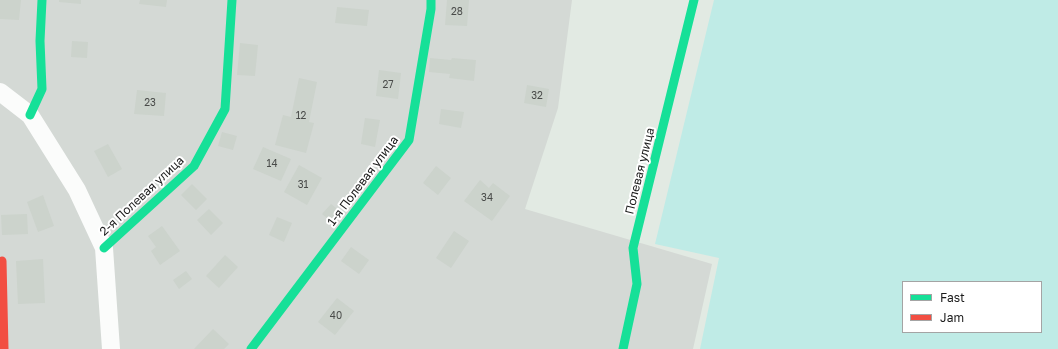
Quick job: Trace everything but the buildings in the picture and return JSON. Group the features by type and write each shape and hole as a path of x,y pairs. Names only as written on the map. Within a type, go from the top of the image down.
{"street":[{"path":"30,115 42,89 40,41 42,0"},
{"name":"2-я Полевая улица","path":"104,248 194,166 225,109 232,0"},
{"name":"1-я Полевая улица","path":"251,349 409,140 430,17 431,0"},
{"name":"Полевая улица","path":"623,349 637,284 633,248 694,0"},
{"path":"0,92 30,115 77,190 104,248 111,349"},
{"path":"2,261 4,349"}],"shaded area":[{"path":"0,0 572,0 558,108 525,209 712,264 693,349 0,349"},
{"path":"714,0 1058,0 1058,349 700,349 719,258 655,244"}],"traffic: fast":[{"path":"30,115 42,89 40,41 42,0"},
{"path":"104,248 194,166 225,109 232,0"},
{"path":"251,349 409,140 431,9 431,0"},
{"path":"623,349 637,284 633,248 694,0"}],"traffic: jam":[{"path":"2,261 4,349"}]}
